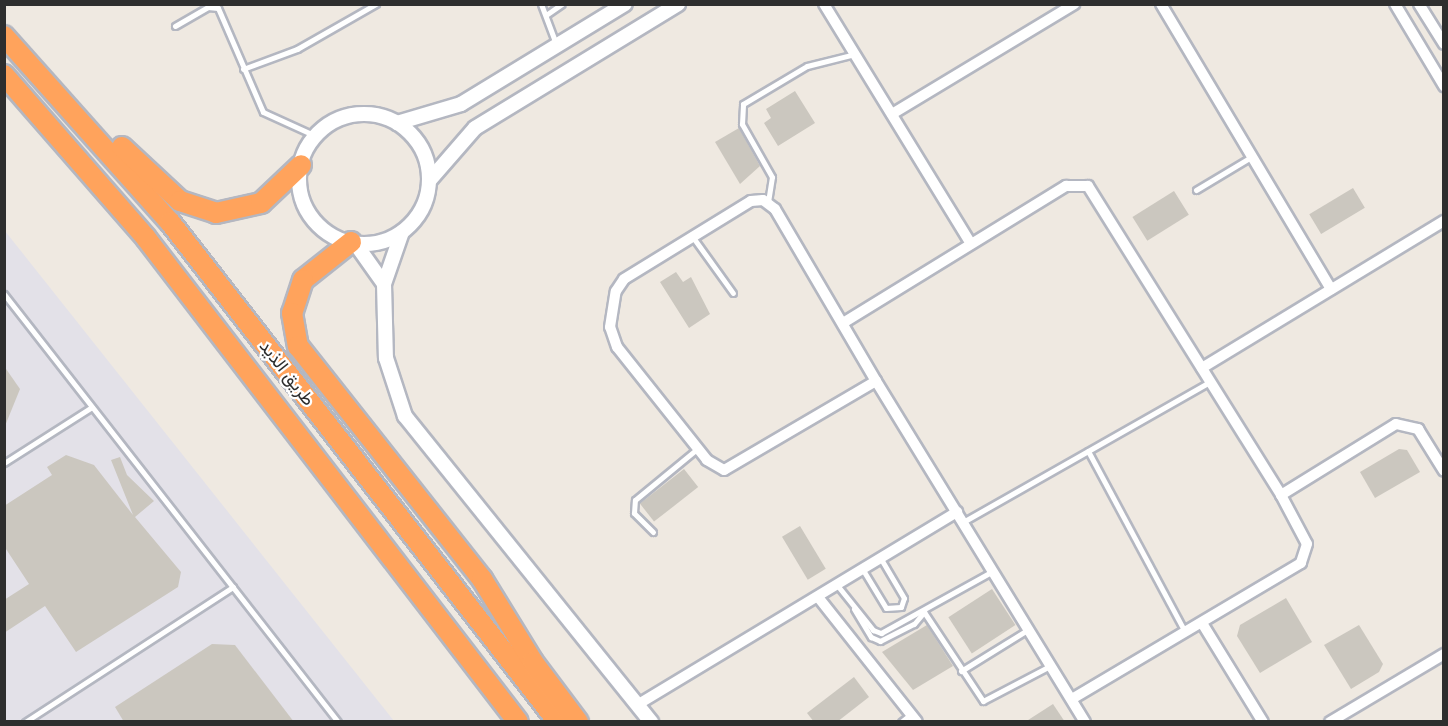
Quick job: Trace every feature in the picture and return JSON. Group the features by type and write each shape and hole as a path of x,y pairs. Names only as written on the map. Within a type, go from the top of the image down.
{"highway":[{"name":"طريق الذيد","path":"4,36 66,101 170,222 558,722"},
{"name":"طريق الذيد","path":"4,75 153,247 518,722"},
{"path":"66,101 102,128 167,191 197,209 225,213 253,207 301,165"},
{"path":"353,243 303,280 292,313 298,346 482,579 533,663 578,722"},
{"path":"498,696 502,722"}],"street":[{"path":"625,4 461,104 397,123 359,115 331,123 316,136 301,165 302,196 310,214 332,235 353,243 384,241 402,232 422,210 429,181 454,147 475,128 678,4"},
{"path":"824,4 971,244"},
{"path":"892,114 1074,4"},
{"path":"1161,4 1331,289"},
{"path":"1395,4 1443,86"},
{"path":"1419,4 1443,44"},
{"path":"397,123 423,152 429,181"},
{"path":"843,323 1066,186 1088,186 1281,495 1305,537 1305,557 1202,623 1072,699"},
{"path":"876,381 730,470 712,465 610,332 620,282 751,201 768,202 1085,722"},
{"path":"1202,368 1443,221"},
{"path":"402,232 384,285 386,358 405,417 651,722"},
{"path":"353,243 384,285"},
{"path":"1281,495 1396,424 1418,429 1443,471"},
{"path":"637,705 881,559 960,517"},
{"path":"818,597 914,718"},
{"path":"1202,623 1263,722"},
{"path":"1330,722 1443,654"}],"lane":[{"path":"243,69 297,49 376,4"},
{"path":"541,4 557,46"},
{"path":"546,15 562,4"},
{"path":"174,26 208,7 218,8 263,112 316,136"},
{"path":"768,202 772,177 742,124 743,104 807,66 855,54"},
{"path":"1196,190 1251,156"},
{"path":"692,236 733,293"},
{"path":"4,294 338,722"},
{"path":"960,517 1088,451 1210,381"},
{"path":"4,463 92,407"},
{"path":"653,532 634,513 635,500 698,448"},
{"path":"1088,451 1185,633"},
{"path":"863,570 886,608 901,607 904,598 881,559"},
{"path":"854,609 878,633 924,612 993,571"},
{"path":"837,585 871,637 880,641 914,624 924,612"},
{"path":"25,722 233,587"},
{"path":"924,612 961,670 987,702 1051,665"},
{"path":"961,670 1029,629"},
{"path":"902,722 914,718"}],"shaded area":[{"path":"5,231 394,721 4,721"}],"building":[{"path":"795,91 815,123 778,146 764,123 771,118 766,109"},
{"path":"739,128 760,166 740,184 715,142"},
{"path":"1353,188 1365,208 1321,234 1309,214"},
{"path":"1174,191 1189,215 1147,241 1132,217"},
{"path":"676,272 683,282 691,277 710,314 689,328 660,282"},
{"path":"4,366 20,389 5,426 4,426"},
{"path":"1399,449 1407,450 1420,472 1375,498 1360,472"},
{"path":"66,455 94,465 133,515 111,460 120,457 127,475 154,501 135,517 181,572 178,587 76,652 45,606 4,633 4,600 29,584 4,546 4,506 52,475 47,467"},
{"path":"684,469 698,487 654,522 640,503"},
{"path":"800,526 826,569 808,580 782,537"},
{"path":"992,589 1015,625 972,653 948,617"},
{"path":"1286,598 1312,642 1260,673 1237,636 1240,625"},
{"path":"927,625 953,666 913,690 882,652"},
{"path":"1359,625 1383,664 1379,672 1351,689 1324,645"},
{"path":"212,644 235,645 294,722 124,722 115,707"},
{"path":"854,677 869,697 837,722 814,722 807,713"},
{"path":"1053,704 1065,722 1025,722"}]}
